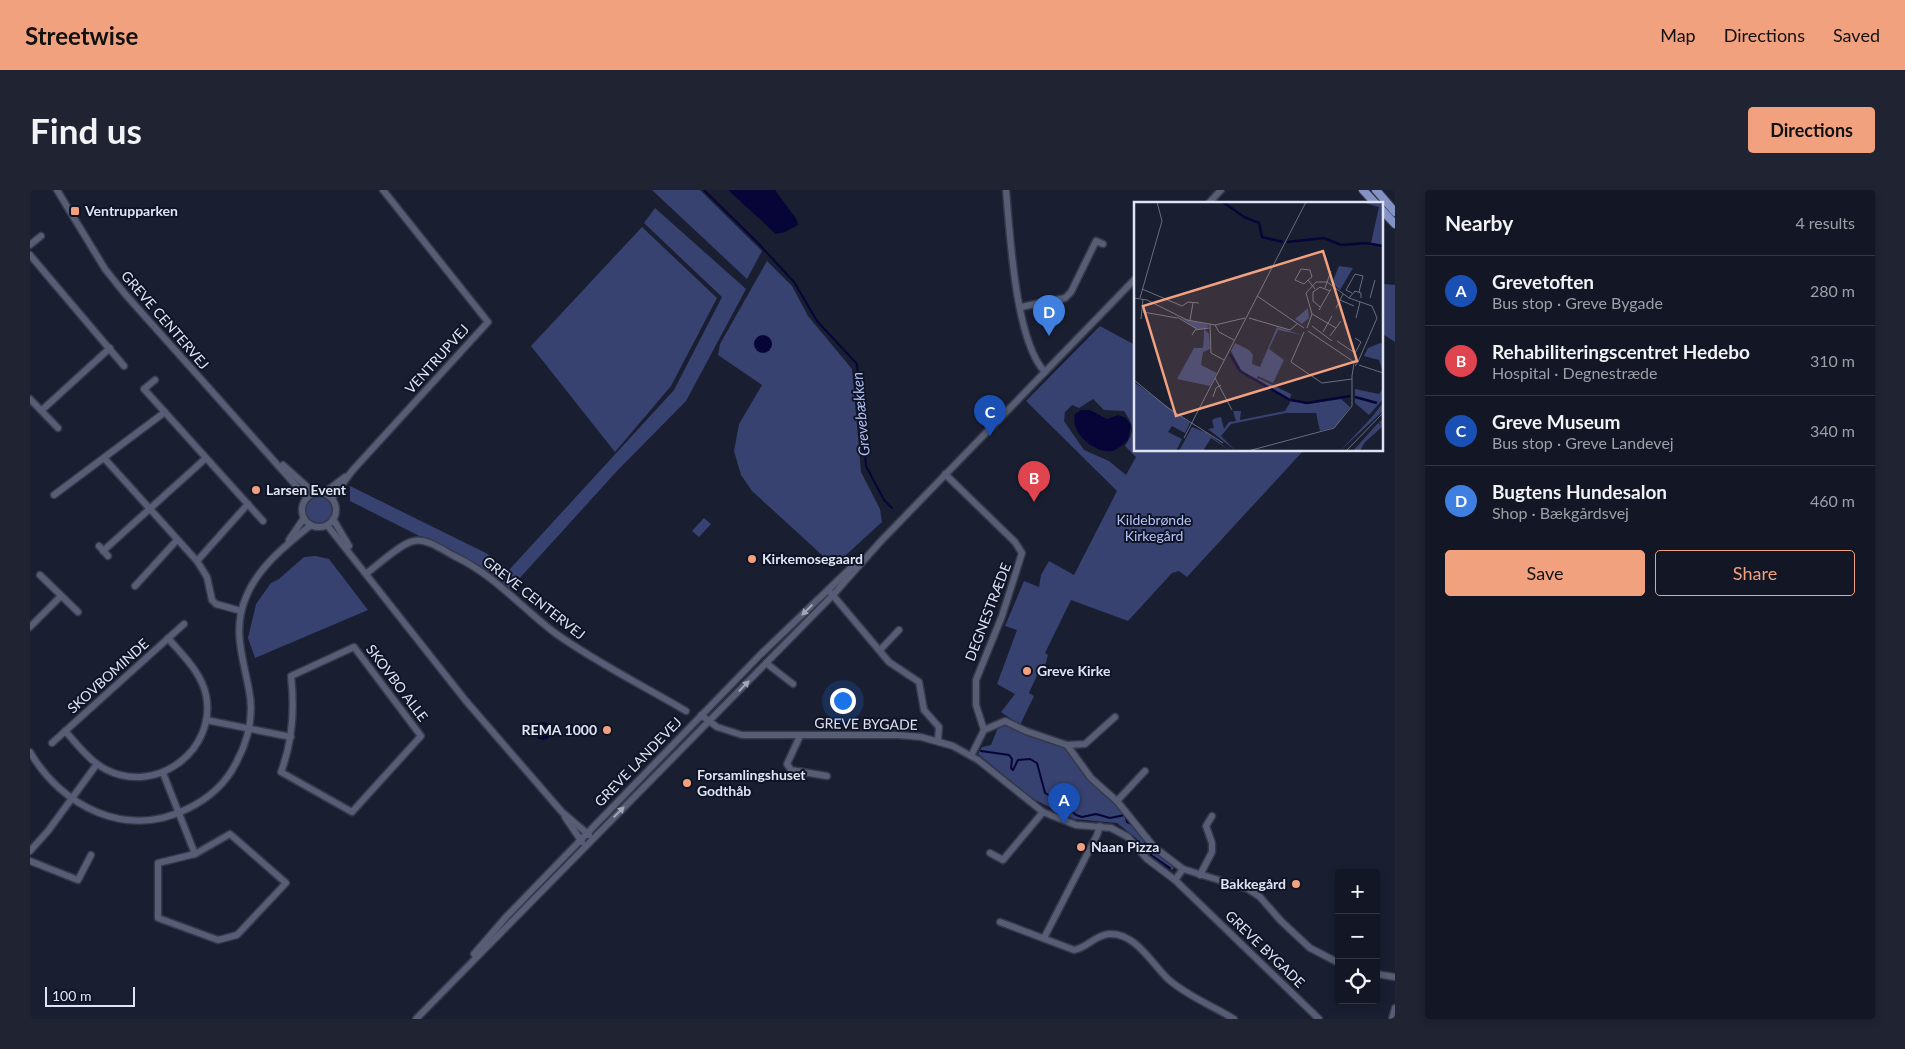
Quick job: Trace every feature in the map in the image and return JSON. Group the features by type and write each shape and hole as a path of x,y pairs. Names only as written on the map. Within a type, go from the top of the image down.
{"main road":[{"path":"1363,190 1374,202"},
{"path":"1376,190 1395,212"},
{"path":"1382,210 1395,224"}],"street":[{"name":"GREVE CENTERVEJ","path":"57,190 105,268 125,294 240,425 314,493"},
{"name":"VENTRUPVEJ","path":"332,498 352,471 488,322 383,190"},
{"path":"1006,190 1021,308 1033,356 1045,372"},
{"path":"1210,202 1220,192"},
{"path":"30,245 41,236"},
{"path":"1021,308 1064,298 1071,292 1096,241 1103,244"},
{"path":"30,255 124,366"},
{"name":"GREVE LANDEVEJ","path":"416,1019 582,843 710,721 833,595 945,474 1134,280"},
{"path":"42,410 110,348"},
{"path":"155,380 144,389 263,521"},
{"path":"30,399 58,428"},
{"path":"54,495 165,412"},
{"name":"GREVE CENTERVEJ","path":"271,455 307,498"},
{"path":"104,458 197,561 207,577 212,600 216,604 241,611"},
{"path":"103,551 206,458"},
{"name":"VENTRUPVEJ","path":"324,494 352,471"},
{"name":"DEGNESTRÆDE","path":"945,474 1015,542 1022,553 1002,616 976,680 976,706 984,730"},
{"path":"314,493 324,494 332,498 336,508 333,519 327,525 311,525 304,518 302,508 307,498 314,493"},
{"path":"197,561 248,504"},
{"path":"284,547 304,518"},
{"path":"333,519 358,563"},
{"path":"30,752 46,774 71,799 87,809 123,820 142,821 179,813 196,805 225,780 240,756 249,729 249,690 239,643 241,611 245,598 257,576 284,547 311,525"},
{"path":"327,525 466,700 562,812 582,843"},
{"path":"135,586 177,540"},
{"name":"GREVE CENTERVEJ","path":"367,573 406,545 414,541 425,542 466,562 488,577 553,631 584,653 686,711"},
{"name":"GREVE LANDEVEJ","path":"590,836 701,715 761,654 881,541"},
{"path":"40,575 78,612"},
{"path":"828,590 889,662 919,682 924,710 938,727 938,740"},
{"path":"30,627 61,596"},
{"name":"SKOVBOMINDE","path":"52,743 184,624"},
{"path":"880,650 899,630"},
{"name":"SKOVBOMINDE","path":"65,731 97,764 107,770 129,777 140,778 163,773 187,758 199,740 206,720 207,708 203,684 190,663 168,638"},
{"name":"SKOVBO ALLE","path":"354,647 422,736 352,812 281,772 292,737 294,696 291,676 354,647"},
{"path":"766,663 793,684"},
{"name":"GREVE BYGADE","path":"701,715 717,727 736,734 800,736 898,735 938,740 971,756 1043,812 1076,825 1111,828 1128,837 1146,860 1175,880 1319,1019"},
{"path":"971,756 984,730 999,722 1010,722 1026,731 1067,745 1085,744 1115,717"},
{"path":"206,720 292,737"},
{"path":"800,736 787,764 791,770 827,776"},
{"path":"1067,745 1091,778 1117,801 1154,847 1183,869 1242,888 1260,897 1280,921 1310,948 1335,961"},
{"path":"30,851 97,764"},
{"path":"1117,801 1145,771"},
{"path":"163,773 195,854"},
{"path":"562,812 590,836"},
{"path":"990,853 1002,860 1043,812"},
{"path":"1200,875 1212,852 1212,844 1206,826 1212,816"},
{"path":"1044,938 1096,838 1100,826"},
{"path":"230,834 286,883 237,935 218,940 158,918 158,863 195,854 230,834"},
{"path":"30,861 78,880 91,855"},
{"path":"1175,880 1183,869"},
{"path":"1000,922 1074,950 1101,936 1109,934 1123,936 1140,948 1178,987 1234,1019"},
{"path":"1380,975 1395,977"},
{"path":"1392,1019 1395,1008"}],"green space":[{"path":"652,190 700,190 762,251 747,279"},
{"path":"655,208 746,289 686,401 617,471 508,591 471,562 350,501 350,486 486,553 509,570 674,390 722,297 644,223"},
{"path":"642,227 717,298 671,386 615,452 531,346"},
{"path":"767,261 792,286 808,316 852,369 861,472 880,509 882,522 834,566 752,491 741,475 734,451 739,424 762,385 718,355 720,344"},
{"path":"1385,284 1395,285 1395,342 1382,334 1382,286"},
{"name":"Kildebrønde Kirkegård","path":"1100,326 1134,344 1134,451 1303,451 1187,577 1179,571 1172,573 1128,621 1071,600 1045,653 1048,655 1043,673 1039,671 1029,693 1034,696 1020,725 1001,712 1015,694 997,684 1017,630 1005,626 1024,581 1039,587 1041,575 1049,561 1074,575 1117,491 1026,401","holes":["1093,399 1104,410 1124,411 1132,428 1125,446 1136,457 1126,475 1109,461 1084,450 1064,421 1065,412 1072,405 1079,408"]},
{"path":"319,494 330,498 334,509 330,520 319,524 308,520 304,509 308,498"},
{"path":"704,518 711,524 699,537 692,531"},
{"path":"316,556 329,559 368,610 255,658 248,638 256,604 271,583 279,579 304,557"},
{"path":"1005,723 1027,735 1065,746 1080,766 1161,856 1175,866 1172,870 1148,855 1136,838 1117,823 1074,819 1033,799 978,754 982,747 991,745 999,725"}],"shaded area":[{"path":"728,190 775,190 797,220 798,225 785,232 776,234"},
{"path":"763,335 769,338 772,344 769,350 763,353 757,350 754,344 757,338"},
{"path":"1081,410 1090,410 1107,419 1118,415 1126,418 1131,425 1128,440 1112,451 1098,449 1091,445 1080,434 1074,421 1075,414"},
{"path":"539,722 547,722 552,727 550,738 539,740 534,735 534,727"}],"waterway":[{"name":"Grevebækken","path":"704,190 757,242 794,282 817,321 857,364 866,466 884,500 892,508"},
{"path":"981,751 1009,755 1012,759 1011,768 1013,770 1018,760 1030,759 1037,763 1045,793 1061,802 1076,815 1082,817 1096,814 1110,818 1125,815 1127,822 1132,824"},
{"path":"1144,839 1151,855 1170,868"}],"place":[{"name":"Ventrupparken","path":"75,211"},
{"name":"Bugtens Hundesalon","path":"1049,336"},
{"name":"Greve Museum","path":"990,436"},
{"name":"Larsen Event","path":"256,490"},
{"name":"Rehabiliteringscentret Hedebo","path":"1034,502"},
{"name":"Kirkemosegaard","path":"752,559"},
{"name":"Greve Kirke","path":"1027,671"},
{"name":"REMA 1000","path":"607,730"},
{"name":"Forsamlingshuset Godthåb","path":"687,783"},
{"name":"Grevetoften","path":"1064,824"},
{"name":"Naan Pizza","path":"1081,847"},
{"name":"Bakkegård","path":"1296,884"}]}
